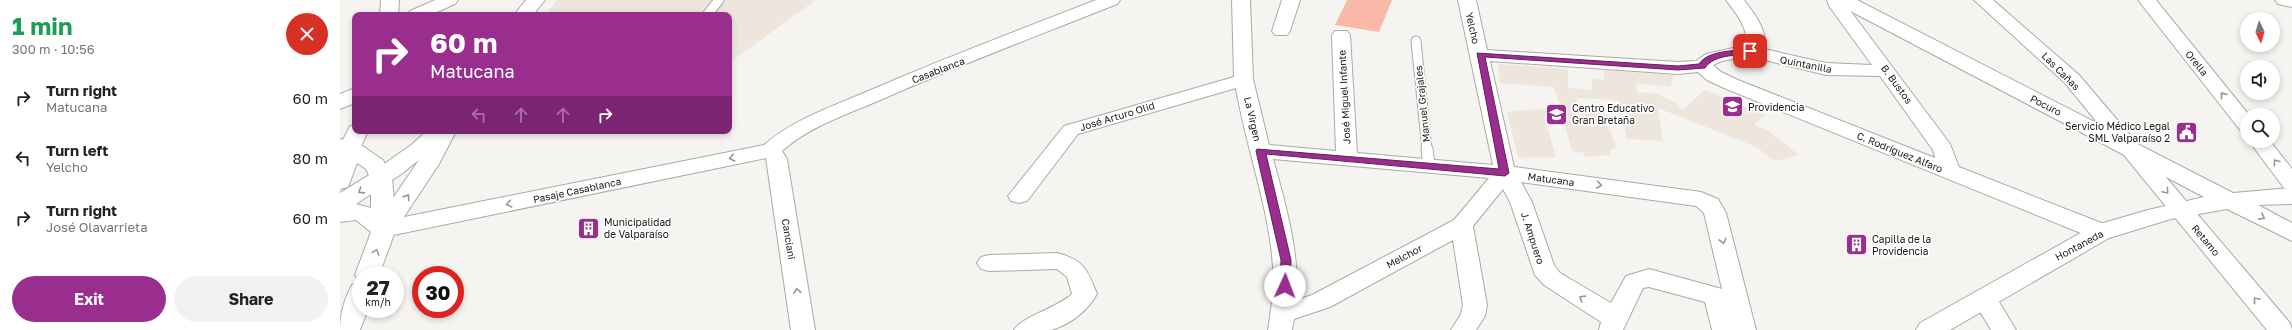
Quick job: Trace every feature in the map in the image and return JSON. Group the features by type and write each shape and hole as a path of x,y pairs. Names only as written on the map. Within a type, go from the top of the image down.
{"main road":[{"path":"389,12 390,0"},
{"path":"526,12 536,0"},
{"name":"Pocuro","path":"1843,0 2292,233"},
{"path":"340,103 352,96"},
{"path":"340,204 419,150 436,134"},
{"path":"370,266 384,229 428,164 443,134"},
{"path":"340,182 349,142 375,165 381,177 384,229"},
{"name":"Hontaneda","path":"1929,330 2101,232 2131,222 2182,210 2232,201 2292,196"},
{"path":"340,214 355,210 368,216 384,229"},
{"path":"348,330 352,318"}],"street":[{"path":"423,12 449,0"},
{"name":"Casablanca","path":"771,150 788,135 811,123 900,84 1111,0"},
{"name":"La Virgen","path":"1241,0 1240,28 1244,80 1286,260 1282,321"},
{"path":"1281,31 1291,0"},
{"name":"Yelcho","path":"1467,0 1505,173"},
{"path":"1480,55 1678,68 1702,66 1706,60 1713,57 1750,51 1756,48 1757,43 1749,20 1735,0"},
{"name":"B. Bustos","path":"1836,0 1838,6 1943,149 1950,173"},
{"name":"Las Cañas","path":"1984,0 2072,79 2132,150"},
{"name":"Orella","path":"2147,0 2240,117"},
{"path":"2284,0 2292,2"},
{"name":"José Miguel Infante","path":"1341,35 1348,159"},
{"name":"Quintanilla","path":"1750,51 1826,69 1887,71"},
{"name":"C. Rodríguez Alfaro","path":"1702,66 1714,76 1731,84 1950,173 2101,232"},
{"name":"José Arturo Olid","path":"1020,196 1071,130 1080,126 1244,80"},
{"path":"2264,148 2292,183"},
{"name":"Pasaje Casablanca","path":"384,229 771,150"},
{"name":"Canciani","path":"771,150 777,159 803,330"},
{"name":"Retamo","path":"2132,150 2281,330"},
{"name":"Matucana","path":"1260,151 1505,173 1701,199 1710,204 1722,238 1744,330"},
{"name":"Melchor","path":"1282,321 1462,225 1505,173"},
{"name":"J. Ampuero","path":"1505,173 1521,202 1543,269 1552,279 1613,324"},
{"path":"1462,225 1474,305 1473,316 1463,330"},
{"path":"990,263 1057,261 1067,263 1075,268 1085,294 1082,301 1074,307 1026,330"},
{"path":"1613,324 1634,282 1648,278 1713,295 1718,301 1724,330"},
{"path":"1984,298 2004,330"}],"lane":[{"path":"709,12 719,0"},
{"name":"Manuel Grajales","path":"1416,41 1429,166"}],"shaded area":[{"path":"557,0 816,0 732,61 732,12 547,12"},
{"path":"1347,0 1392,0 1379,32 1335,25"},
{"name":"Centro Educativo Gran Bretaña","path":"1498,64 1568,69 1568,88 1592,90 1592,79 1605,80 1603,70 1673,75 1671,87 1636,83 1637,92 1658,94 1674,102 1682,110 1705,90 1765,115 1754,125 1767,130 1799,155 1775,161 1756,147 1658,108 1663,141 1627,139 1618,100 1577,98 1577,108 1602,110 1616,147 1609,151 1611,155 1584,157 1583,152 1573,153 1562,117 1544,117 1556,157 1518,158 1507,112 1560,107 1554,87 1500,83"}],"place":[{"name":"Providencia","path":"1732,107"},
{"name":"Centro Educativo Gran Bretaña","path":"1556,114"},
{"name":"Servicio Médico Legal SML Valparaíso 2","path":"2186,132"},
{"name":"Municipalidad de Valparaíso","path":"588,228"},
{"name":"Capilla de la Providencia","path":"1857,245"}],"route":[{"path":"1285,286 1286,260 1260,151 1505,173 1504,160 1480,55 1678,68 1702,66 1706,60 1713,57 1750,51"}]}
